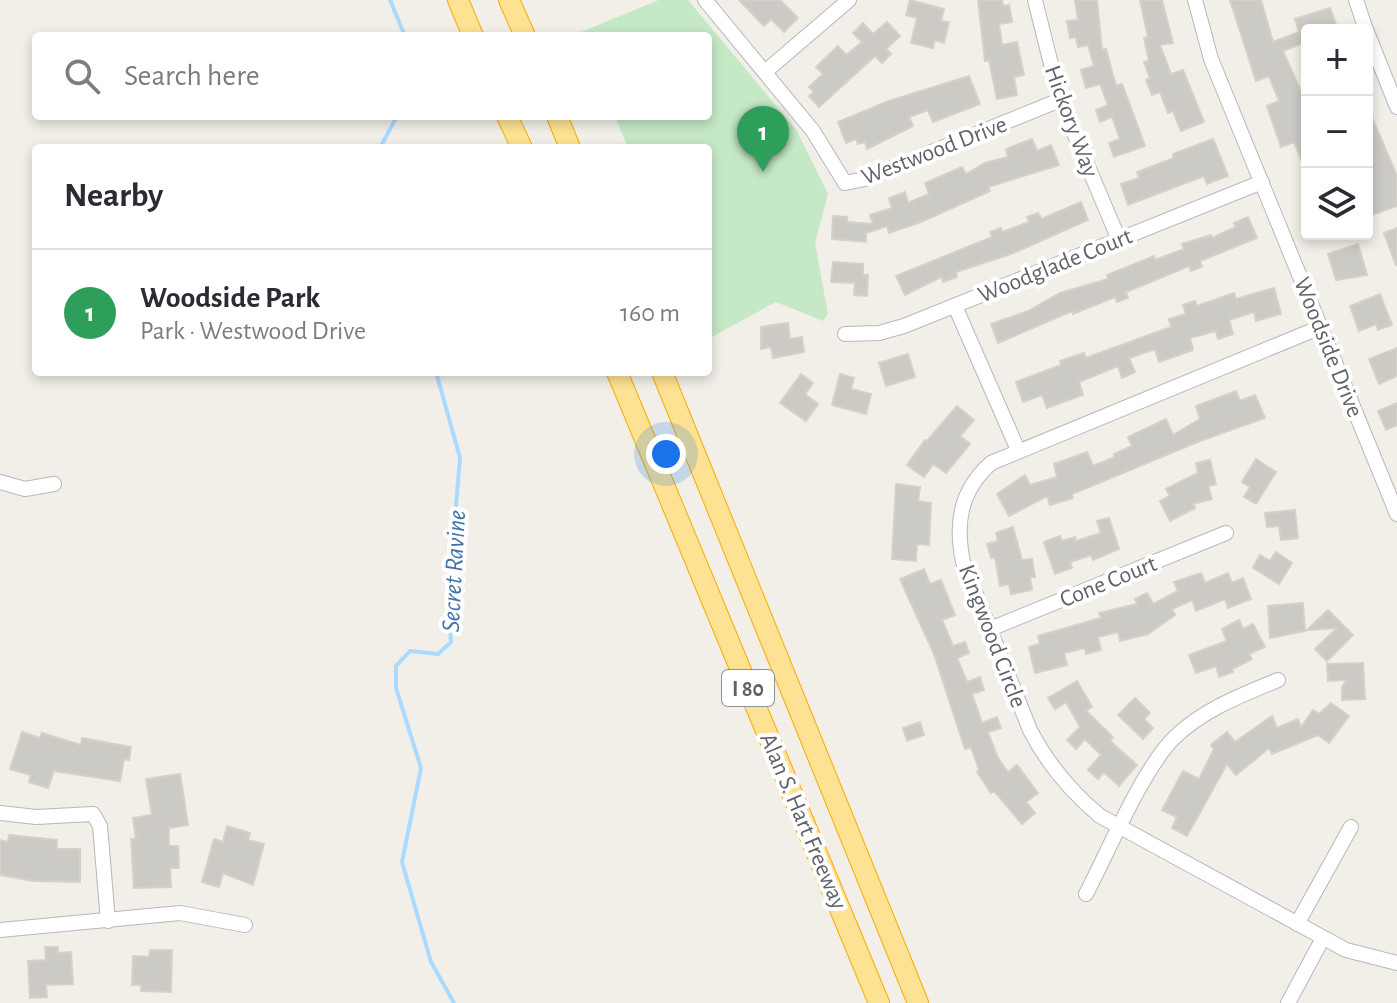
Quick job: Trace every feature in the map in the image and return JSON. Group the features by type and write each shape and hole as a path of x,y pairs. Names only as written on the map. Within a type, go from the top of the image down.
{"highway":[{"path":"458,0 471,32"},
{"path":"509,0 523,32"},
{"path":"509,120 520,144"},
{"path":"559,120 568,144"},
{"name":"Alan S. Hart Freeway","path":"619,376 879,1003"},
{"name":"Alan S. Hart Freeway","path":"664,376 918,1003"}],"street":[{"name":"Westwood Drive","path":"705,0 813,131 845,183 865,179 1060,100"},
{"path":"765,72 849,0"},
{"name":"Hickory Way","path":"1035,0 1060,100 1119,240"},
{"name":"Woodside Drive","path":"1195,0 1211,59 1321,327 1390,477 1397,514"},
{"path":"1356,0 1365,24"},
{"path":"1373,46 1397,107"},
{"name":"Woodglade Court","path":"845,334 879,333 955,306 1262,182"},
{"path":"955,306 1018,450"},
{"name":"Kingwood Circle","path":"1321,327 991,463 976,477 959,515 957,534 963,562 1043,755 1074,794 1100,816 1323,938 1346,950 1397,963"},
{"path":"0,482 25,489 54,484"},
{"name":"Cone Court","path":"990,629 1226,533"},
{"path":"1086,894 1173,739 1220,706 1278,680"},
{"path":"0,813 36,817 93,814 100,826 108,921"},
{"path":"1297,924 1351,827"},
{"path":"0,930 180,913 245,925"},
{"path":"1288,1003 1323,938"}],"green space":[{"path":"659,0 688,0 797,131 828,194 815,243 828,314 823,321 776,302 712,337 712,144 626,144 617,120 712,120 712,32 581,32"}],"building":[{"path":"739,0 780,0 798,18 784,32 771,19 764,26"},
{"path":"910,0 944,9 941,21 949,22 944,43 935,40 933,48 911,43 917,18 906,15"},
{"path":"978,0 1002,0 1003,6 1009,5 1012,22 999,24 1002,45 1017,42 1024,75 1014,77 1017,95 997,99 989,60 985,61"},
{"path":"1075,0 1097,0 1102,50 1106,49 1116,86 1122,84 1145,146 1114,157 1109,143 1120,139 1112,117 1100,122 1096,110 1108,105 1100,84 1086,88 1081,70 1094,66 1088,45 1078,47 1076,37 1070,38 1067,21 1078,20"},
{"path":"1140,0 1162,0 1173,43 1160,45 1171,74 1183,70 1204,122 1181,131 1173,111 1168,113 1160,92 1152,95 1146,80 1150,78 1144,62 1149,61 1144,38 1148,37"},
{"path":"1230,0 1261,0 1273,42 1299,32 1295,19 1330,8 1336,24 1301,24 1301,44 1283,51 1301,92 1301,159 1294,142 1281,147 1267,106 1279,101 1269,76 1256,81"},
{"path":"887,22 900,36 886,49 891,54 882,63 875,56 819,107 809,96 814,92 809,87 823,74 816,67 838,46 846,55 862,42 853,33 863,23 873,34"},
{"path":"969,76 980,104 933,122 928,110 909,117 913,126 867,149 865,142 858,144 856,139 846,143 838,122 889,101"},
{"path":"1373,120 1397,176 1397,206 1373,215"},
{"path":"1032,139 1037,151 1051,145 1059,165 988,187 990,191 921,222 889,233 887,226 866,233 866,242 832,239 833,216 847,217 847,222 873,224 870,215 892,208 889,198 905,192 908,203 929,194 925,183 962,167 966,174 985,163 1008,157 1006,149"},
{"path":"1213,139 1228,176 1207,184 1204,176 1128,205 1121,184 1139,178 1137,172 1174,158 1173,154"},
{"path":"1081,202 1088,220 1011,254 956,272 957,277 943,282 941,277 905,295 896,276 992,237 990,232 1001,228 1002,232 1029,222 1027,217 1038,213 1041,219"},
{"path":"1248,217 1257,238 1200,261 1202,267 1191,271 1189,266 1126,292 1128,298 1117,302 1115,297 1073,314 1072,311 998,343 991,324 1028,311 1060,293 1108,279 1107,275 1154,256 1155,260 1184,249 1182,244 1211,235 1212,238 1236,227 1234,223"},
{"path":"1397,228 1397,265 1396,265 1384,233"},
{"path":"1358,244 1367,275 1336,280 1328,254"},
{"path":"833,262 863,264 863,275 868,275 867,296 854,295 855,283 831,282"},
{"path":"1274,288 1281,314 1256,321 1254,312 1229,320 1233,334 1218,339 1216,331 1190,338 1193,350 1159,362 1155,349 1129,358 1135,372 1122,378 1118,366 1079,382 1083,395 1047,408 1042,395 1023,402 1016,382 1061,365 1060,361 1084,353 1086,358 1171,327 1169,319 1186,314 1183,305 1195,301 1197,306 1234,293 1236,299"},
{"path":"1380,294 1392,325 1378,330 1376,324 1359,331 1350,306"},
{"path":"788,323 790,339 802,337 804,352 773,358 771,347 761,349 761,327"},
{"path":"1397,348 1397,376 1379,384 1369,359"},
{"path":"908,354 915,377 886,386 879,363"},
{"path":"801,374 813,383 805,394 818,404 806,421 780,403"},
{"path":"840,374 854,378 851,389 871,394 866,414 832,405"},
{"path":"1236,391 1240,401 1255,395 1265,418 1200,441 1072,494 1073,498 1050,505 1047,496 1009,516 997,494 1025,475 1030,485 1057,477 1054,464 1087,452 1093,466 1115,457 1114,454 1132,446 1128,437 1166,419 1173,435 1200,419 1196,406"},
{"path":"1397,403 1397,425 1386,430 1378,411"},
{"path":"957,406 974,420 960,436 970,444 946,473 933,464 924,477 907,465 925,440"},
{"path":"1256,459 1276,472 1256,504 1244,497 1250,487 1242,482"},
{"path":"1210,460 1216,484 1208,486 1212,499 1193,504 1195,508 1170,521 1160,501 1170,496 1166,489 1198,473 1196,463"},
{"path":"896,484 920,487 918,501 931,503 929,545 917,544 916,561 892,559"},
{"path":"1295,510 1298,538 1281,540 1279,526 1267,527 1265,513"},
{"path":"1109,518 1119,549 1093,560 1091,555 1070,562 1072,568 1055,574 1044,542 1060,536 1062,541 1075,537 1076,541 1101,533 1097,521"},
{"path":"1013,527 1022,560 1032,559 1035,577 1030,577 1032,590 1011,594 1009,584 1000,586 995,557 991,558 987,544 998,541 996,533"},
{"path":"1276,552 1292,563 1279,584 1253,568 1260,555 1270,561"},
{"path":"924,569 930,584 941,580 955,615 942,620 953,646 965,642 969,653 957,658 967,682 980,677 984,690 972,694 982,723 997,717 1001,728 988,732 998,758 1008,772 1017,765 1038,793 1026,802 1035,813 1022,824 994,791 991,793 977,772 979,770 971,747 965,749 934,654 900,579"},
{"path":"1201,573 1205,583 1228,573 1232,583 1243,578 1251,599 1228,608 1225,599 1196,611 1192,600 1172,609 1175,615 1148,634 1120,641 1118,632 1098,637 1101,650 1086,654 1085,648 1064,653 1067,665 1035,673 1029,647 1040,644 1038,636 1101,618 1099,613 1137,604 1135,599 1147,593 1153,604 1178,591 1174,582"},
{"path":"1303,603 1305,631 1270,638 1268,606"},
{"path":"1328,610 1353,635 1327,661 1315,649 1337,628 1307,630"},
{"path":"1239,620 1243,629 1253,624 1265,647 1249,654 1252,659 1232,669 1233,672 1219,677 1216,666 1196,673 1189,655 1227,641 1222,629"},
{"path":"1363,663 1365,699 1342,700 1342,687 1347,680 1328,681 1327,664"},
{"path":"1077,681 1092,707 1086,711 1113,737 1110,741 1137,765 1119,786 1104,772 1098,779 1088,770 1101,755 1085,739 1076,749 1067,740 1080,727 1066,702 1055,709 1048,698"},
{"path":"1135,698 1150,713 1144,719 1153,728 1143,739 1118,715"},
{"path":"1331,703 1349,716 1329,743 1318,735 1272,754 1269,748 1236,775 1227,764 1187,836 1172,828 1177,817 1162,810 1183,771 1199,779 1214,749 1211,745 1227,732 1235,742 1272,716 1277,728 1298,719 1301,727 1313,710 1319,714"},
{"path":"920,722 924,735 907,741 903,728"},
{"path":"22,732 40,738 42,733 81,745 82,738 131,747 129,760 124,759 120,781 54,771 48,788 29,782 31,775 10,769"},
{"path":"180,774 188,825 169,828 169,846 178,846 179,868 170,868 171,887 134,888 131,839 136,839 133,818 152,815 146,779"},
{"path":"227,826 250,833 248,840 264,844 253,885 223,873 219,887 202,882 214,839 223,842"},
{"path":"9,835 57,840 57,849 80,849 80,882 33,881 0,875 0,840 8,842"},
{"path":"45,947 58,947 58,953 71,952 73,984 46,985 47,997 30,998 28,961 46,960"},
{"path":"150,950 172,950 171,992 141,991 141,985 132,985 133,956 149,957"}],"waterway":[{"name":"Secret Ravine","path":"390,0 403,32"},
{"name":"Secret Ravine","path":"382,144 395,120"},
{"name":"Secret Ravine","path":"437,376 460,458 448,600 451,642 438,654 410,651 396,666 396,688 421,768 402,862 431,962 454,1003"}],"place":[{"name":"Woodside Park","path":"763,172"}]}
